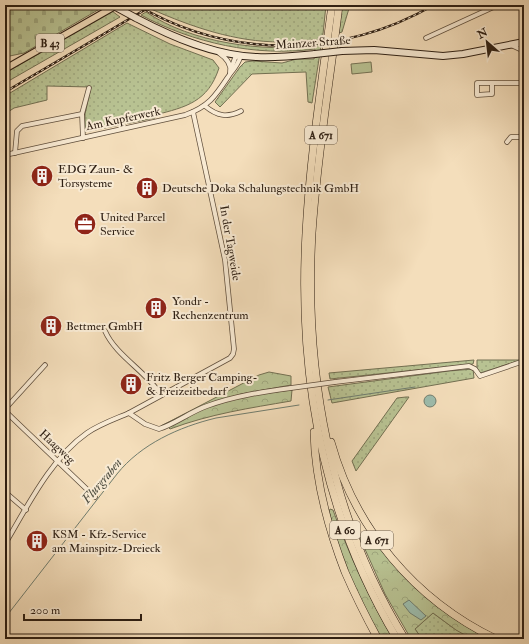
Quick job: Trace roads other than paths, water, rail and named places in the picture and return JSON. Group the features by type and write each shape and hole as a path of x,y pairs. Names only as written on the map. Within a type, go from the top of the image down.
{"highway":[{"name":"A 671","path":"314,413 306,344 304,291 305,252 315,134 332,5"},
{"name":"A 671","path":"338,5 321,134 312,233 311,315 314,355 329,454 350,526 378,591 405,639"},
{"name":"A 671","path":"319,395 332,445 345,482 357,508 381,546 396,565 430,598 462,620 496,639"},
{"name":"A 60","path":"314,413 314,443 316,461 326,511 346,573 378,639"},
{"name":"A 60","path":"314,413 325,468 347,536 371,591 397,639"}],"main road":[{"name":"Mainzer Straße","path":"112,5 181,39 214,50 255,57 276,57 342,51 374,50 424,56 443,56 463,54 524,42"},
{"name":"B 43","path":"5,70 117,5"},
{"path":"5,66 17,62"}],"street":[{"path":"426,38 498,5"},
{"path":"521,5 524,20"},
{"path":"511,44 524,51"},
{"path":"214,50 226,58 231,70"},
{"name":"Am Kupferwerk","path":"230,75 235,58 241,55"},
{"name":"Am Kupferwerk","path":"5,155 178,117 193,112 204,106 219,90 238,64 241,55"},
{"path":"492,83 492,94 477,95 478,83 492,83 524,83"},
{"path":"84,138 82,114 89,88"},
{"path":"204,106 223,116 241,111"},
{"name":"In der Tagweide","path":"5,544 57,461 87,433 230,358 233,354 234,348 225,260 193,112"},
{"path":"15,153 17,131 20,127 82,114"},
{"path":"507,142 511,137 524,137"},
{"path":"105,331 112,343 152,383 161,395"},
{"path":"129,412 146,424 155,428 163,427 191,412 231,398 251,393 469,366 475,368 480,376 524,361"},
{"path":"5,410 45,365"},
{"name":"Haagweg","path":"5,410 95,497"},
{"path":"163,427 168,430"},
{"path":"5,492 26,510"}],"waterway":[{"name":"Flurgraben","path":"328,400 415,387"},
{"name":"Flurgraben","path":"5,618 117,474 127,463 149,445 188,426 216,418 299,405"}],"railway":[{"path":"137,5 173,23 210,36 247,43 286,46 324,43 361,35 398,22 434,5"},
{"path":"5,92 153,5"}],"place":[{"name":"EDG Zaun- & Torsysteme","path":"42,176"},
{"name":"Deutsche Doka Schalungstechnik GmbH","path":"147,188"},
{"name":"United Parcel Service","path":"85,224"},
{"name":"Yondr - Rechenzentrum","path":"156,308"},
{"name":"Bettmer GmbH","path":"51,326"},
{"name":"Fritz Berger Camping- & Freizeitbedarf","path":"131,384"},
{"name":"KSM - Kfz-Service am Mainspitz-Dreieck","path":"37,541"}]}
